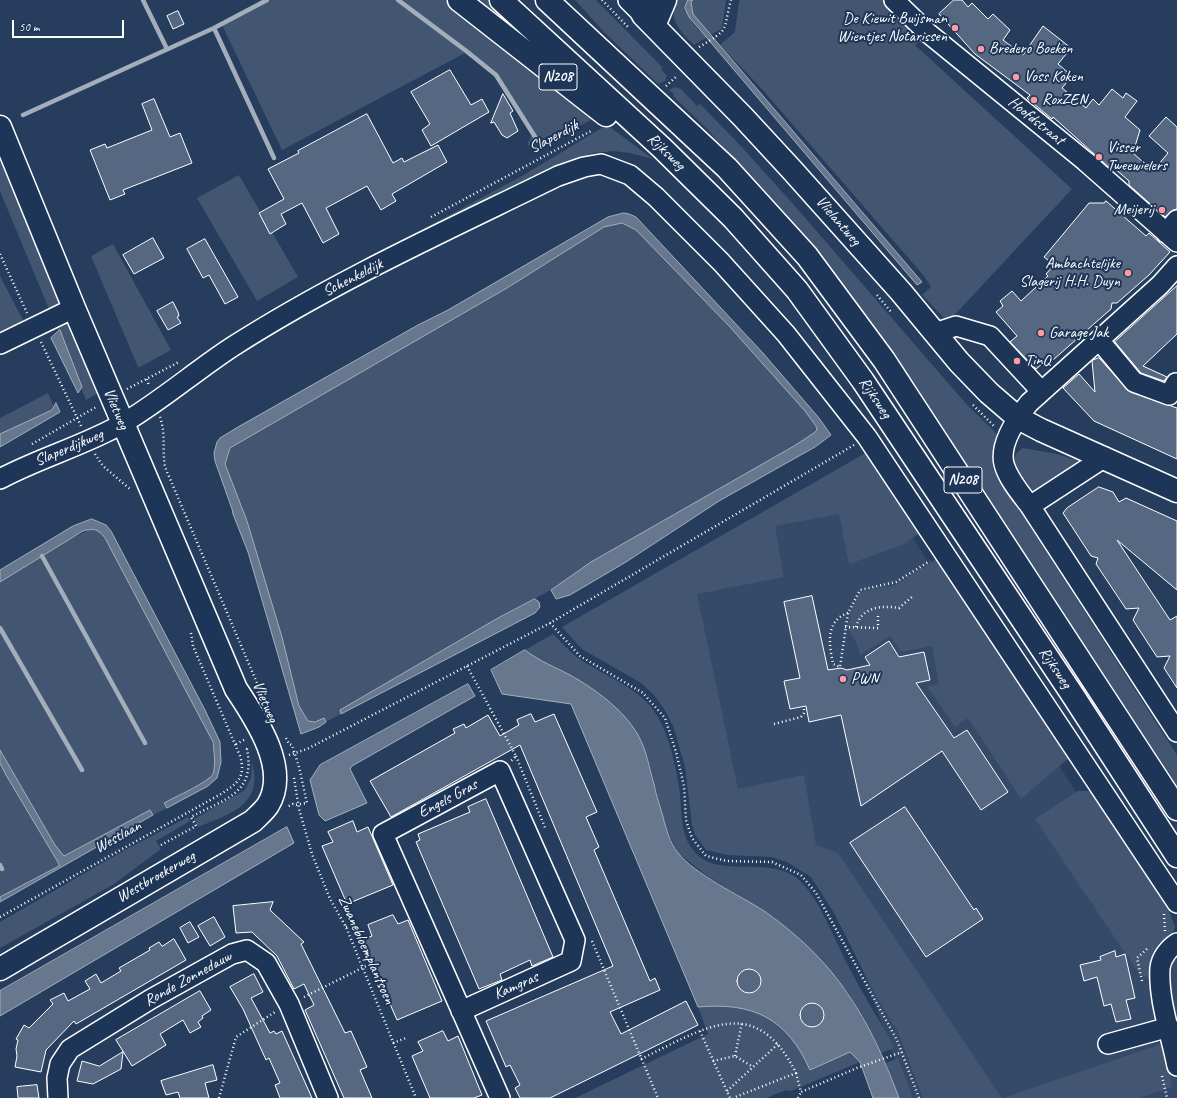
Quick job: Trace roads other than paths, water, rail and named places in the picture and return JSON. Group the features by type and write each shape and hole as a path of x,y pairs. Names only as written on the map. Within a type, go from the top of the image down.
{"main road":[{"name":"N208","path":"459,0 618,124 662,148"},
{"name":"Rijksweg","path":"501,0 662,148 733,218 797,290 864,381 1072,694 1177,856"},
{"name":"Rijksweg","path":"547,0 593,41 727,168 807,256 884,360 1177,809"},
{"name":"N208","path":"567,0 593,41"},
{"path":"648,14 665,0"},
{"name":"Vlielantweg","path":"648,14 792,170 959,362 989,393 1018,418 1041,430 1105,457 1177,491"},
{"name":"Vlietweg","path":"0,129 112,398 130,419 236,689 241,714 269,761"},
{"name":"Westbroekerweg","path":"0,955 242,814 259,794 269,761"},
{"name":"Westbroekerweg","path":"0,969 253,821 268,805 273,793 276,774 269,761"}],"street":[{"name":"Vlielantweg","path":"628,0 648,14"},
{"name":"Hoofdstraat","path":"894,0 928,33 1174,232"},
{"name":"Rijksweg","path":"584,167 601,164 630,175 656,197 721,262 786,334 867,437 1168,905"},
{"name":"Schenkeldijk","path":"130,419 156,404 232,347 328,290 558,176 584,167"},
{"path":"1177,266 1160,284 1029,403 1018,418 1005,445 1004,464 1013,482 1177,732"},
{"path":"0,344 74,308"},
{"path":"935,333 956,326 990,336 1041,391"},
{"path":"1098,340 1134,382 1169,395 1176,383"},
{"name":"Slaperdijkweg","path":"0,480 20,468 88,442 130,419"},
{"path":"1030,506 1105,457"},
{"name":"Engels Gras","path":"461,1011 384,834 500,771 575,940 571,961"},
{"path":"1169,939 1169,948 1160,966 1162,995 1169,1027 1169,1067"},
{"name":"Ronde Zonnedauw","path":"58,1098 57,1078 60,1064 70,1049 158,995 232,954 247,950 266,963 289,1004 328,1098"},
{"name":"Kamgras","path":"461,1011 571,961"},
{"path":"461,1011 500,1098"},
{"path":"1108,1044 1169,1027"}],"waterway":[{"path":"143,0 167,49"},
{"path":"23,115 214,28 267,0"},
{"path":"398,0 496,75 537,140"},
{"path":"214,28 274,158"},
{"path":"42,556 145,743"},
{"path":"0,628 82,770"},
{"path":"0,865 2,869"}],"place":[{"name":"De Kiewit Buijsman Wientjes Notarissen","path":"955,28"},
{"name":"Bredero Boeken","path":"981,49"},
{"name":"Voss Koken","path":"1016,77"},
{"name":"RoxZEN","path":"1034,100"},
{"name":"Visser Tweewielers","path":"1099,157"},
{"name":"Meijerij","path":"1162,210"},
{"name":"Ambachtelijke Slagerij H.H. Duyn","path":"1128,273"},
{"name":"Garage Jak","path":"1041,333"},
{"name":"TinQ","path":"1017,361"},
{"name":"PWN","path":"843,679"}]}
